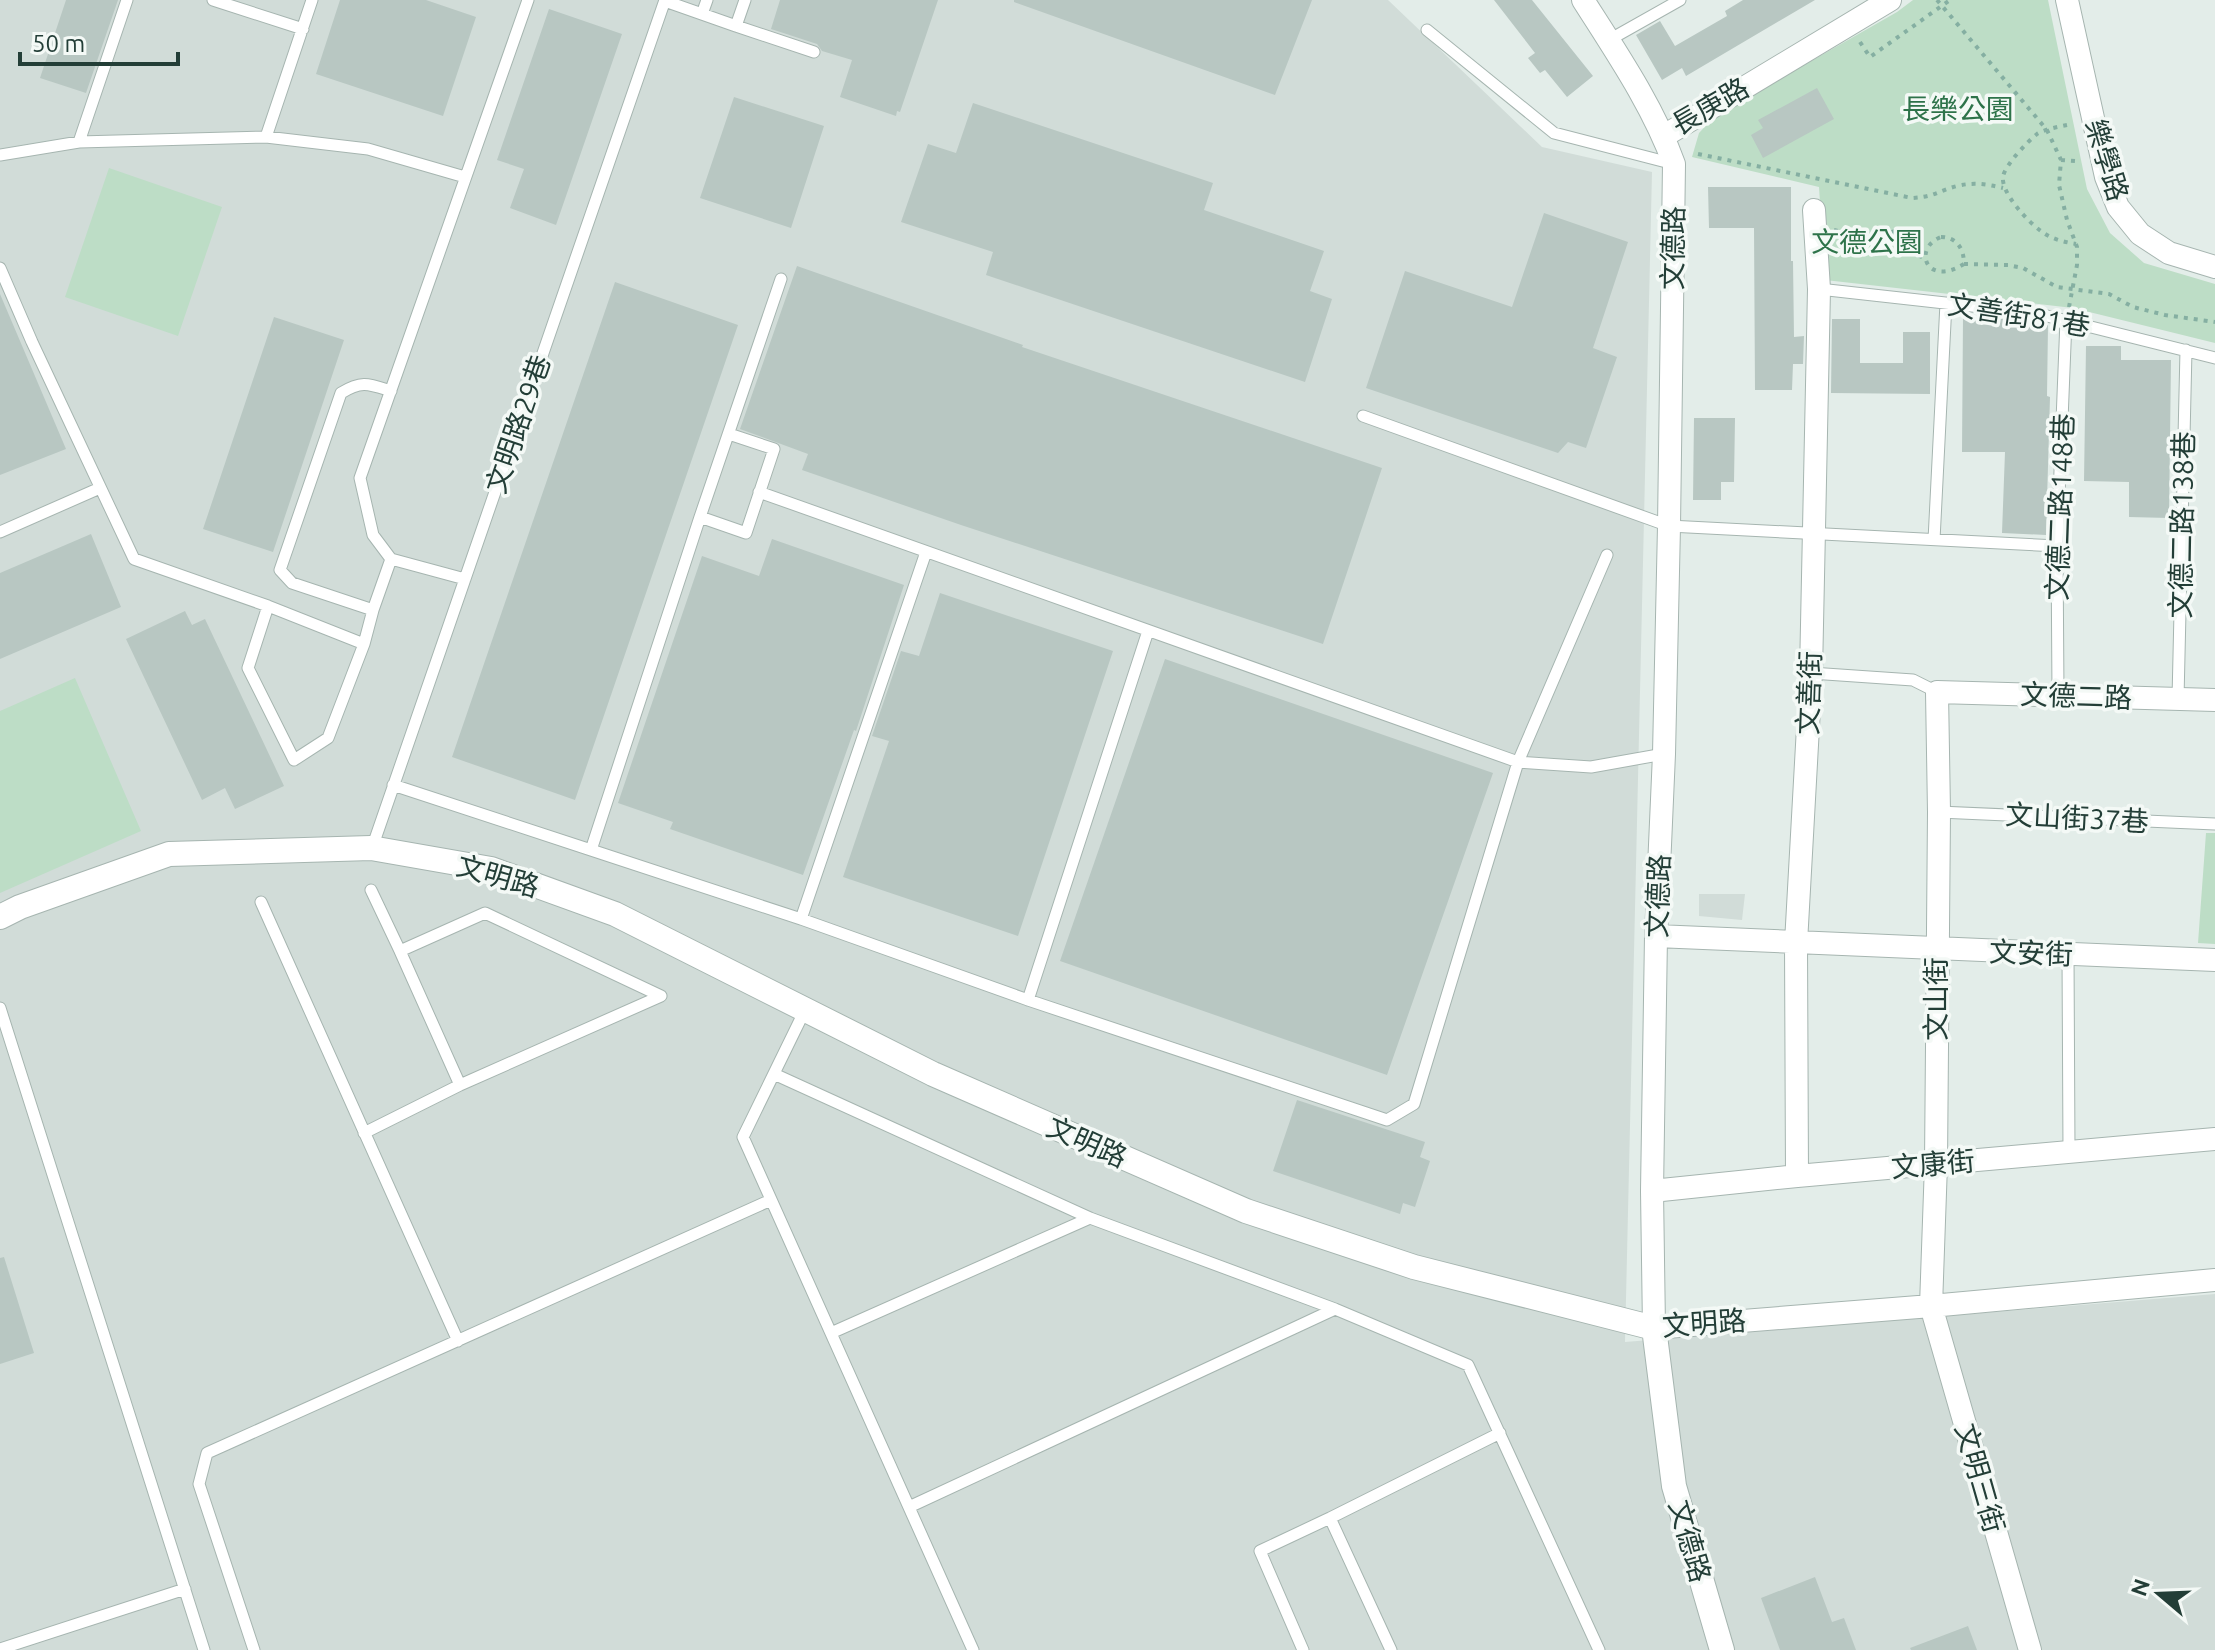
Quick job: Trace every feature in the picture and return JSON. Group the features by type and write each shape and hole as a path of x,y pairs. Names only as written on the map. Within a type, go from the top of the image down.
{"street":[{"name":"長庚路","path":"1583,0 1664,136 1890,0"},
{"name":"樂學路","path":"2067,0 2106,177 2118,207 2140,234 2169,253 2215,267"},
{"name":"文德路","path":"1664,136 1674,164 1664,754 1656,936 1652,1191 1654,1328 1674,1486 1722,1650"},
{"name":"文善街","path":"1797,1176 1796,943 1811,673 1819,289 1815,220"},
{"name":"文德二路","path":"1937,692 2215,700"},
{"name":"文山街","path":"1931,1306 1936,1164 1937,692"},
{"name":"文明路","path":"0,917 169,854 371,848 491,869 601,909 933,1074 1246,1211 1414,1267 1654,1328 2215,1280"},
{"name":"文安街","path":"1656,936 2215,960"},
{"name":"文康街","path":"1652,1191 2215,1139"},
{"name":"文明三街","path":"1931,1306 2030,1650"}],"lane":[{"path":"79,142 127,0"},
{"path":"213,0 303,29"},
{"path":"266,137 312,0"},
{"path":"465,579 391,559 373,535 360,478 528,0"},
{"path":"702,14 707,0"},
{"path":"736,26 745,0"},
{"path":"1609,40 1680,0"},
{"path":"665,1 814,52"},
{"name":"文明路29巷","path":"371,848 665,1"},
{"path":"1427,30 1554,133 1674,164"},
{"path":"0,155 79,142 266,137 368,149 465,177"},
{"path":"0,268 134,559 364,644"},
{"path":"591,850 781,279"},
{"name":"文善街81巷","path":"1819,289 2035,313 2215,358"},
{"path":"1934,540 1946,303"},
{"name":"文德二路148巷","path":"2058,694 2057,546 2066,320"},
{"name":"文德二路138巷","path":"2178,699 2186,350"},
{"path":"373,610 292,583 280,570 341,393 365,383 391,391"},
{"path":"1363,416 1669,526 2057,546"},
{"path":"700,517 746,533 774,449 729,434"},
{"path":"0,532 100,488"},
{"path":"759,492 1518,762 1591,767 1664,754"},
{"path":"801,919 926,552"},
{"path":"393,785 801,919 1028,1000 1387,1120 1414,1104 1518,762 1607,555"},
{"path":"268,606 248,668 294,760 328,738 364,644 391,559"},
{"path":"1028,1000 1148,631"},
{"path":"1811,673 1913,680 1937,692"},
{"name":"文山街37巷","path":"1939,812 2215,824"},
{"path":"371,890 460,1085"},
{"path":"261,902 458,1341"},
{"path":"364,1133 460,1085 661,996 485,913 400,951"},
{"path":"2068,954 2069,1152"},
{"path":"0,1008 204,1650"},
{"path":"805,1010 743,1137 973,1650"},
{"path":"774,1074 1090,1218 1335,1309 1468,1365 1599,1650"},
{"path":"254,1650 199,1484 207,1453 771,1200"},
{"path":"831,1333 1090,1218"},
{"path":"909,1507 1335,1309"},
{"path":"1303,1650 1260,1551 1500,1433"},
{"path":"1330,1518 1391,1650"},
{"path":"0,1649 185,1589"}],"path":[{"path":"1937,0 2047,130 2061,160 2059,185 2076,244 2077,265 2066,320"},
{"path":"1859,40 1870,57 1950,0"},
{"path":"2003,188 2004,172 2039,133 2067,125"},
{"path":"1698,154 1912,198 1929,197 1956,186 1982,183 2003,188 2026,218 2043,233 2076,244"},
{"path":"2061,160 2075,161"},
{"path":"1815,220 1873,239 1895,231 1908,236 1917,255 1926,258"},
{"path":"1964,264 1957,242 1946,237 1930,242 1925,252 1932,269 1943,273 1964,264 2008,265 2023,268 2057,287 2109,294 2133,307 2215,322"}],"shaded area":[{"path":"0,0 1388,0 1542,147 1652,172 1625,1342 2215,1294 2215,1650 0,1650"},
{"path":"1699,894 1745,894 1742,920 1699,916"}],"green space":[{"name":"長樂公園","path":"1913,0 2048,0 2087,189 2110,233 2144,263 2215,284 2215,343 2073,308 1825,280 1819,187 1692,157 1699,133 1715,116"},
{"path":"109,168 222,207 178,336 65,297"},
{"path":"75,678 141,831 0,893 0,711"},
{"path":"2206,833 2215,833 2215,944 2198,943"}],"building":[{"path":"66,0 118,0 86,93 40,78"},
{"path":"340,0 426,0 476,17 443,116 316,74"},
{"path":"780,0 938,0 900,112 897,111 896,116 840,97 852,60 822,51 817,44 771,29"},
{"path":"1014,0 1312,0 1275,95"},
{"path":"1494,0 1532,0 1593,76 1567,97 1545,70 1540,73 1528,58 1535,53"},
{"path":"1743,0 1815,0 1686,76 1682,68 1662,80 1636,35 1660,21 1675,46 1727,16 1725,11"},
{"path":"549,9 622,34 556,225 510,208 524,169 497,160"},
{"path":"1817,88 1834,119 1763,158 1751,135 1763,128 1758,120"},
{"path":"734,97 824,126 791,228 700,198"},
{"path":"973,103 1213,183 1204,210 1324,251 1310,291 1332,299 1305,382 986,275 993,252 901,222 928,144 956,153"},
{"path":"1708,187 1791,187 1794,337 1804,336 1803,364 1793,364 1792,390 1755,390 1754,228 1709,228"},
{"path":"1544,213 1628,242 1593,348 1617,357 1586,448 1568,442 1558,453 1366,388 1405,271 1512,307"},
{"path":"797,266 1022,347 1382,468 1323,644 802,470 808,454 740,429"},
{"path":"615,282 738,325 575,800 452,757"},
{"path":"0,294 66,449 0,475"},
{"path":"274,317 344,340 273,552 203,529"},
{"path":"1963,317 1994,317 2048,325 2047,396 2050,397 2046,535 2002,533 2005,452 1962,452"},
{"path":"1832,319 1860,319 1860,363 1903,363 1903,332 1930,332 1930,394 1831,393"},
{"path":"2086,346 2121,346 2121,360 2171,360 2169,518 2129,517 2129,482 2084,481"},
{"path":"1694,418 1735,418 1734,482 1721,482 1721,500 1693,500"},
{"path":"91,534 121,607 0,659 0,573"},
{"path":"772,539 904,585 856,731 803,875 670,829 673,822 618,803 702,556 759,576"},
{"path":"940,593 1113,651 1018,936 843,877 889,741 872,736 901,651 919,656"},
{"path":"185,611 192,625 205,619 284,786 235,809 225,788 202,800 126,639"},
{"path":"1165,659 1493,773 1387,1075 1060,961"},
{"path":"1297,1100 1425,1142 1420,1157 1430,1161 1415,1207 1403,1203 1400,1214 1273,1171"},
{"path":"4,1257 34,1353 0,1364 0,1258"},
{"path":"1815,1577 1832,1622 1844,1618 1856,1650 1780,1650 1761,1598"},
{"path":"1968,1626 1977,1650 1910,1648"}],"park label":[{"name":"文德公園","path":"1867,242"}]}
